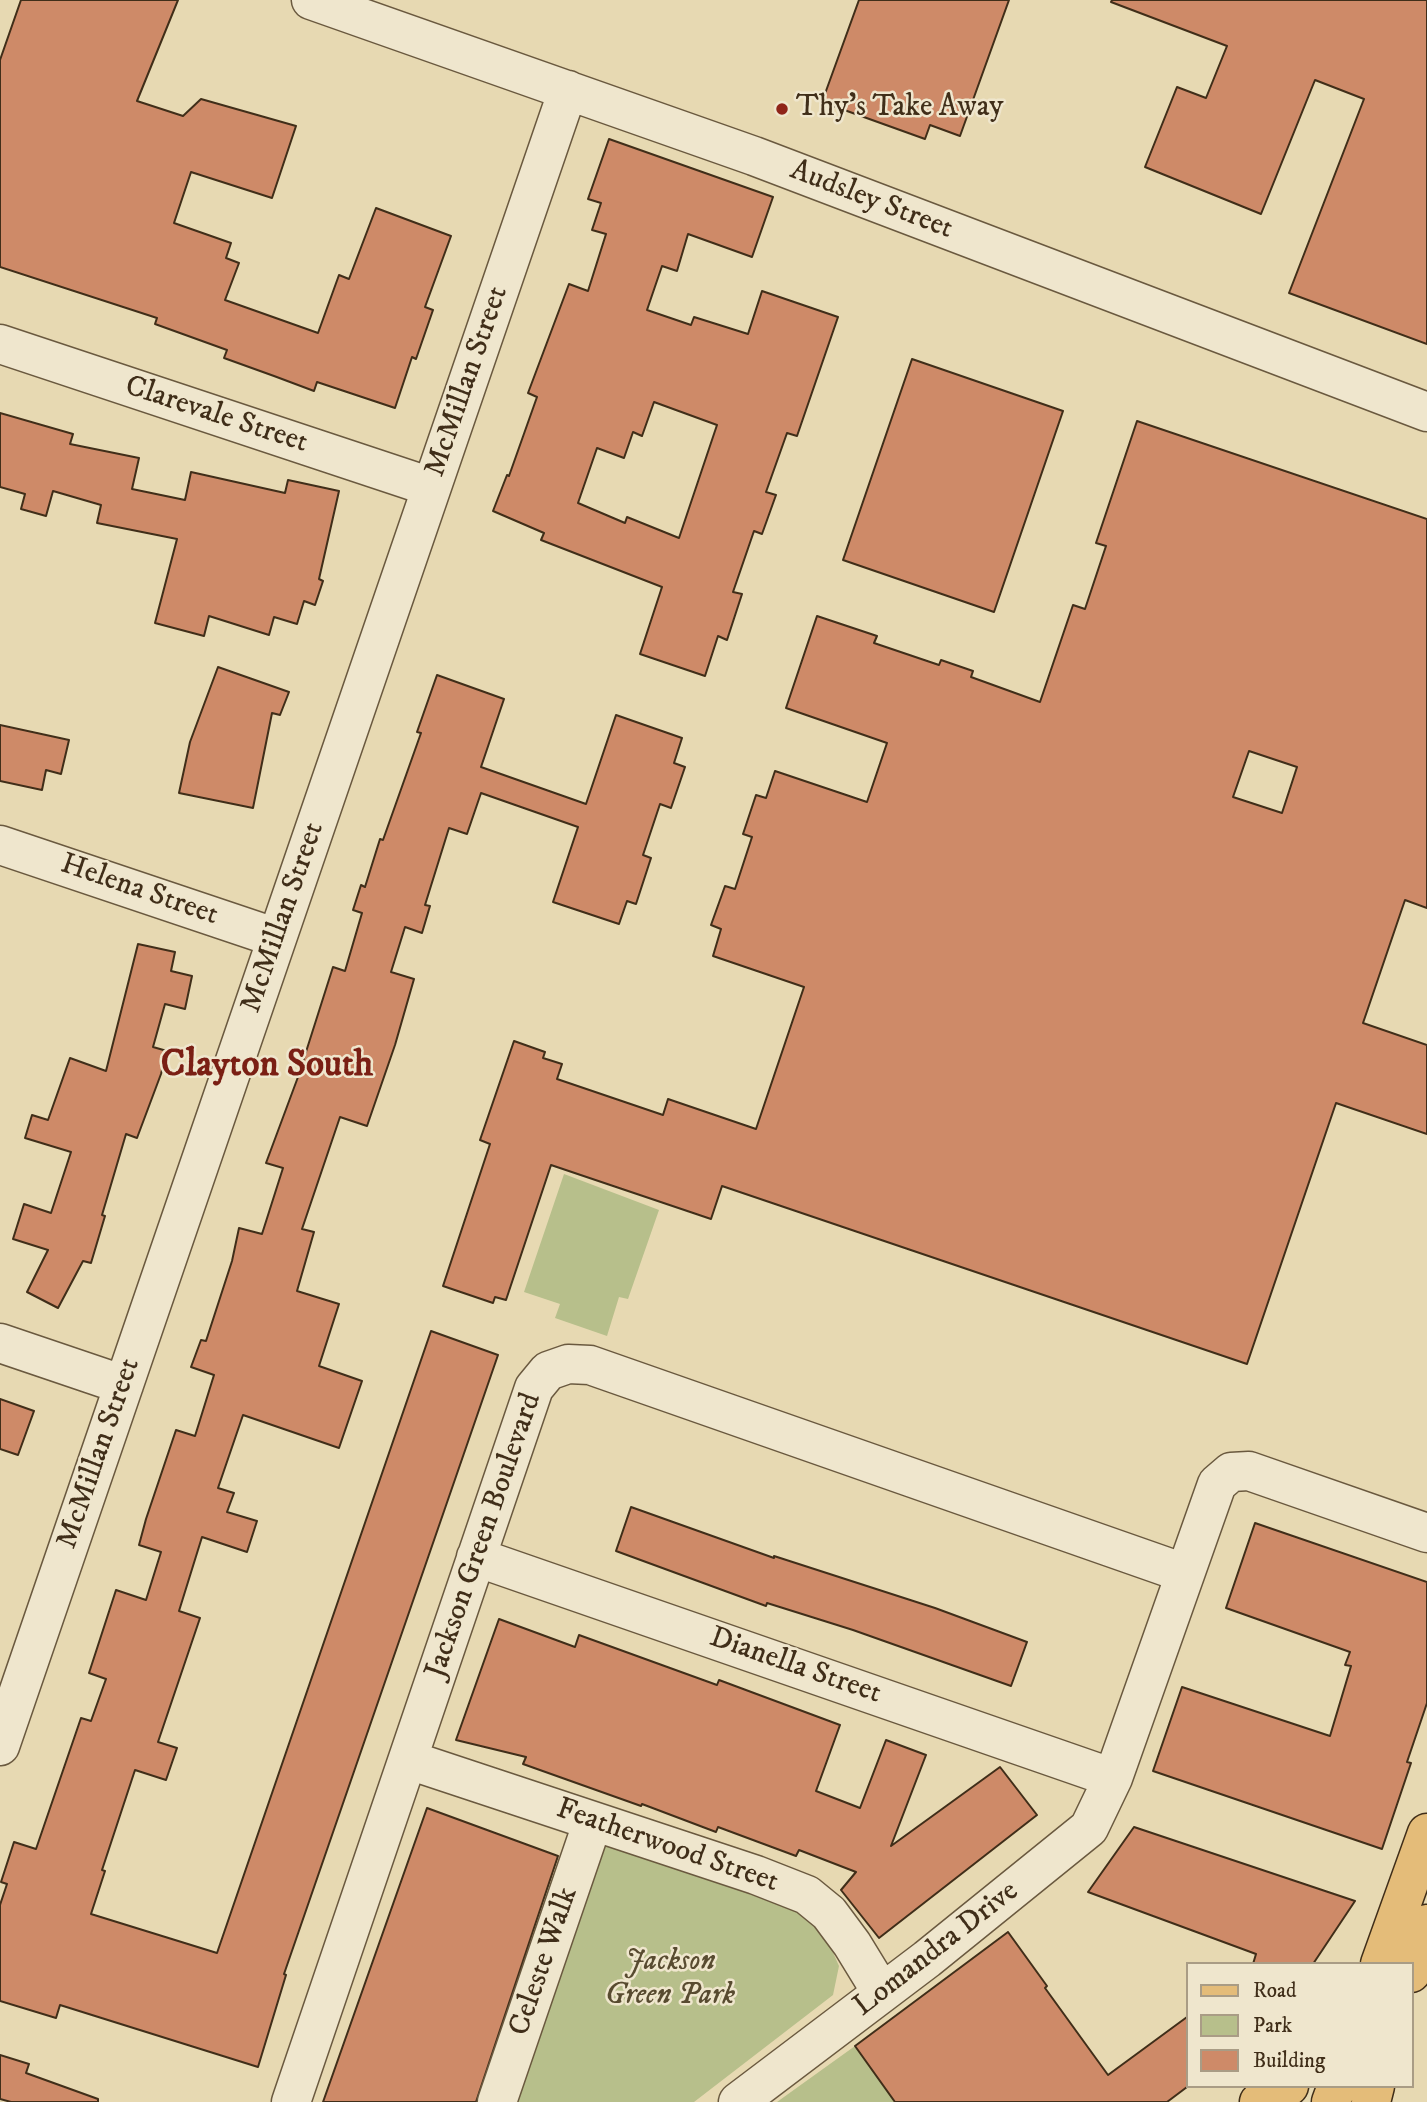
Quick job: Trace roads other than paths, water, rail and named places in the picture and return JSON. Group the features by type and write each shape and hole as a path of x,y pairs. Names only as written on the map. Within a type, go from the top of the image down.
{"main road":[{"path":"1411,1962 1411,1924 1427,1833"},
{"path":"1366,1962 1411,1924"},
{"path":"1382,1962 1411,1924"},
{"path":"1244,2102 1257,2088"},
{"path":"1259,2102 1281,2088"}],"street":[{"name":"Audsley Street","path":"311,0 754,156 1427,412"},
{"name":"McMillan Street","path":"0,1746 568,90"},
{"name":"Clarevale Street","path":"0,344 431,487"},
{"name":"Helena Street","path":"0,845 277,938"},
{"path":"0,1343 124,1385"},
{"name":"Jackson Green Boulevard","path":"291,2102 534,1388 548,1371 568,1364 590,1366 1184,1573"},
{"name":"Lomandra Drive","path":"742,2101 1006,1897 1089,1828 1114,1778 1217,1484 1231,1472 1250,1471 1427,1533"},
{"name":"Dianella Street","path":"476,1557 1114,1778"},
{"name":"Featherwood Street","path":"409,1759 757,1875 807,1895 829,1913 882,1993"},
{"name":"Celeste Walk","path":"497,2102 593,1821"}],"place":[{"name":"Thy's Take Away","path":"782,109"}],"district":[{"name":"Clayton South","path":"267,1067"}],"park label":[{"name":"Jackson Green Park","path":"670,1980"}]}
